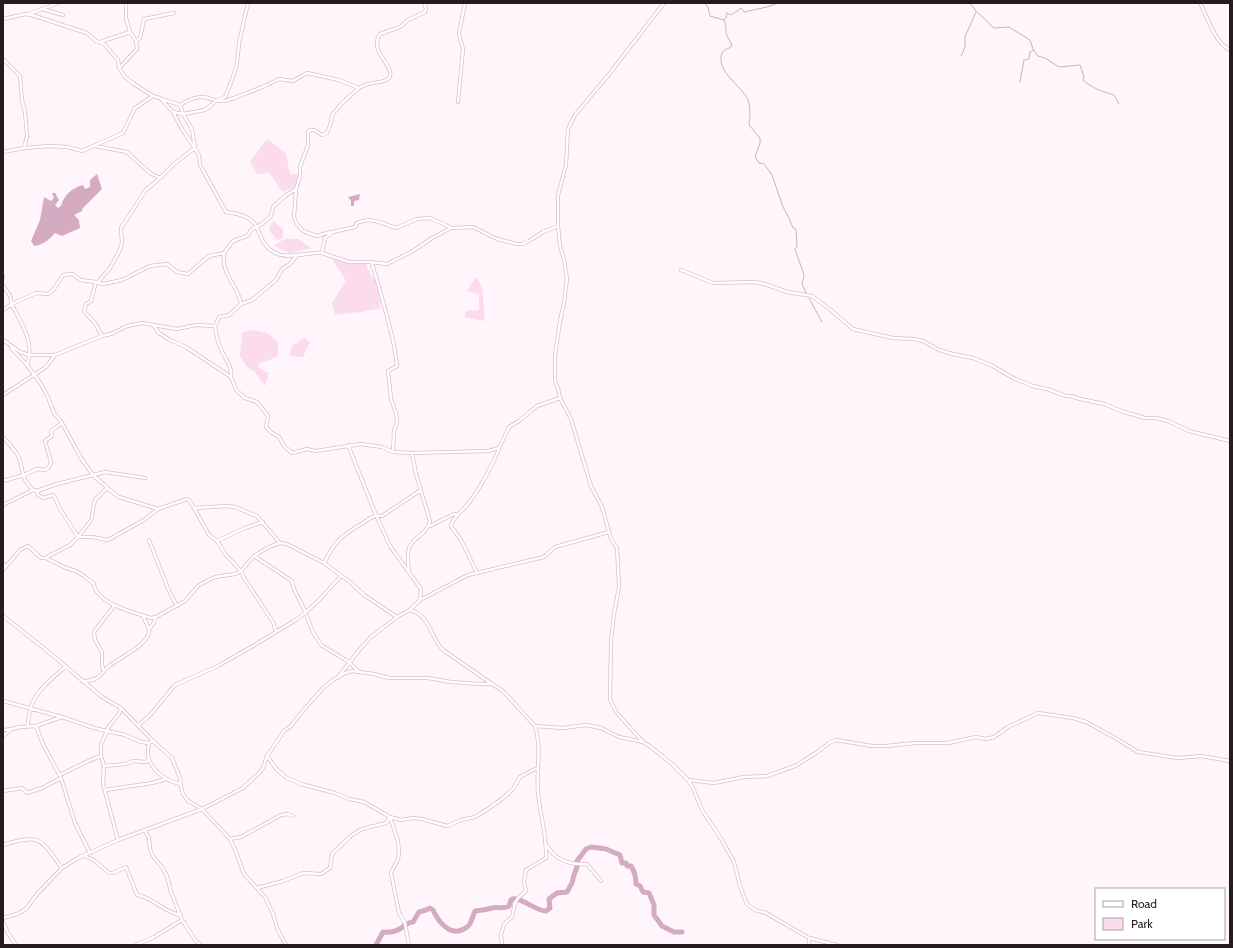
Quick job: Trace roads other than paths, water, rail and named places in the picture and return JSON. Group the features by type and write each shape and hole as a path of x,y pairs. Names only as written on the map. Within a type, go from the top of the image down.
{"street":[{"path":"3,19 34,13 58,3"},
{"path":"119,68 137,49 136,41 130,32 126,18 126,3"},
{"path":"173,112 183,114 205,110 216,101 225,97 237,64 239,43 248,3"},
{"path":"424,3 426,9 425,12 408,20 400,27 380,34 378,37 378,49 388,66 390,75 389,78 384,81 367,84 359,88 342,103 332,115 327,134 322,135 314,130 310,130 308,132 308,145 305,157 300,167 300,176 296,189 294,217 297,224 303,231 317,236 355,228 357,223 366,220 381,222 396,228 417,219 430,218 452,228"},
{"path":"458,102 462,49 459,34 465,3"},
{"path":"664,3 610,73 575,115 568,129 566,165 558,196 560,246 564,259 567,279 555,356 555,381 560,398 571,419 592,486 602,508 611,540 617,548 619,587 611,641 610,699 616,712 642,742 672,764 688,780 702,810 722,840 734,862 746,903 755,910 766,913 809,938 837,945"},
{"path":"1200,3 1218,40 1224,48 1230,50"},
{"path":"42,9 63,15"},
{"path":"136,41 140,38 144,19 174,13"},
{"path":"26,14 52,20 87,33 96,41 100,42 118,60 119,68 125,77 134,84 153,96 180,105"},
{"path":"100,42 130,32"},
{"path":"3,59 20,76 22,100 26,112 27,136 24,148"},
{"path":"180,105 191,98 207,97 216,101 225,101 265,86 279,79 293,81 307,73 339,80 359,88"},
{"path":"3,152 24,148 68,147 82,151 123,133 135,108 153,96"},
{"path":"160,98 173,112 182,130 195,148 199,155 200,165 206,179 214,189 226,212 236,213 248,218 256,226 266,248 288,257 305,255 314,252 322,253 349,262 387,264 413,251 432,238 452,228 473,227 497,239 522,244 542,232 558,226"},
{"path":"180,105 183,114 192,129 195,148"},
{"path":"94,146 127,152 150,173 160,178"},
{"path":"102,336 95,323 84,311 86,304 91,301 96,282 98,282 110,268 119,252 122,243 121,228 145,191 174,164 195,148"},
{"path":"241,304 240,298 230,280 223,262 224,253 233,240 247,236 256,226 262,224 271,216 274,207 285,196 296,189"},
{"path":"322,253 325,238 333,232"},
{"path":"3,310 12,304 36,293 48,294 54,289 63,275 73,274 80,280 103,284 122,280 136,272 157,264 167,264 177,272 188,274 209,256 224,253"},
{"path":"297,255 290,264 282,269 276,280 252,300 241,304 229,315 219,317 215,326 222,352 232,369 231,377 236,390 245,398 257,402 264,410 268,416 266,427 279,437 284,446 292,453 307,449 316,451 361,444 382,447 393,452 412,453 488,451 499,448"},
{"path":"371,262 377,276 394,342 396,356 397,366 388,371 391,399 396,413 397,422 394,430 393,452"},
{"path":"681,270 713,283 754,282 765,284 787,292 812,296 854,329 893,338 923,341 939,350 973,358 991,365 1015,379 1033,386 1066,396 1105,404 1121,411 1145,418 1156,418 1168,421 1189,431 1230,441"},
{"path":"3,285 29,340 27,365"},
{"path":"8,345 29,355 55,355 102,336 111,334 127,326 142,323 177,329 196,325 215,326"},
{"path":"153,325 159,333 186,347 231,377"},
{"path":"3,340 27,365 41,384 54,413 62,423 93,475 119,497 158,509"},
{"path":"3,395 28,380 33,374 46,367 55,355"},
{"path":"477,573 461,540 452,526 453,518 468,505 488,474 509,427 520,422 537,406 560,398"},
{"path":"3,481 24,476 37,469 45,470 49,467 51,462 45,441 52,436 51,431 62,423"},
{"path":"3,437 19,457 24,480 35,490 38,495 43,498 54,496 60,509 78,537"},
{"path":"348,445 390,546 421,589 420,600"},
{"path":"412,453 430,526"},
{"path":"3,505 35,490 105,472 145,478"},
{"path":"45,558 70,545 78,537 92,519 95,500 107,488"},
{"path":"324,562 331,548 339,539 353,528 376,515 382,516 421,490"},
{"path":"78,537 92,537 108,540 144,520 158,509 186,499 189,500 209,535 217,541 226,555 241,571 273,622 276,631"},
{"path":"194,508 226,506 235,507 257,516 280,543"},
{"path":"410,573 408,561 409,549 414,540 421,536 430,526 454,514 457,515"},
{"path":"217,541 245,528 263,522"},
{"path":"339,676 371,637 397,617 410,610 420,600 468,575 544,557 555,547 609,532"},
{"path":"149,540 169,591 177,606"},
{"path":"3,570 20,550 28,546 41,558 45,558 84,576 94,584 94,589 114,606 151,618 156,617 185,601 200,585 215,577 235,574 241,571 254,556 271,546 280,543 287,544 324,562 364,595 397,617"},
{"path":"254,556 292,581 313,632 322,645 349,662 358,671"},
{"path":"3,563 6,567"},
{"path":"138,726 151,714 176,685 218,666 305,613 341,576"},
{"path":"104,671 102,665 102,652 95,640 94,632 114,606"},
{"path":"410,610 420,614 424,618 438,645 443,650 503,691 535,726 538,736 538,795 546,846 546,858 526,870 524,882 526,891 518,898 515,903 512,917 504,924 501,935 502,945"},
{"path":"83,682 97,679 109,666 147,639 150,633 142,615"},
{"path":"3,616 102,697 121,708 172,758 180,778 180,784 188,801 202,809 230,839 244,874 265,897 273,914 277,928 286,945"},
{"path":"149,629 156,617"},
{"path":"27,726 32,704 39,693 50,679 66,666"},
{"path":"3,918 17,914 26,909 37,894 62,868 85,855 118,840 202,809 243,788 263,768 267,756 284,731 291,726 323,688 339,676 352,671 358,671 389,678 428,678 451,682 492,684"},
{"path":"3,701 62,717 94,728 125,735 141,742 149,743 153,741"},
{"path":"118,840 103,784 104,766 101,756 101,745 107,731 119,714 121,708"},
{"path":"688,780 714,784 744,777 767,776 795,766 829,743 836,740 872,746 886,746 915,743 948,743 976,737 986,739 994,737 1008,727 1038,713 1073,718 1086,722 1117,738 1138,752 1178,758 1201,756 1230,761"},
{"path":"3,730 36,726 62,717"},
{"path":"535,726 563,728 586,725 601,728 612,735 642,742"},
{"path":"36,726 43,744 60,776 75,824 90,854"},
{"path":"3,736 12,729"},
{"path":"149,743 149,759 156,770 166,779 180,784"},
{"path":"3,792 22,788 27,793 42,788 84,762 101,756"},
{"path":"267,756 277,770 287,778 301,784 335,793 349,799 364,802 390,817 401,820 414,818 422,819 447,826 461,820 475,817 502,800 513,788 520,777 537,768"},
{"path":"104,766 126,764 133,761 146,762 149,759"},
{"path":"105,790 152,783 166,779"},
{"path":"230,839 241,837 281,815 288,814 293,816"},
{"path":"256,888 303,874 321,874 330,868 332,854 352,835 362,829 386,823 390,817"},
{"path":"390,817 398,840 399,852 398,859 391,873 400,913 405,923 409,945"},
{"path":"145,831 149,838 151,852 167,876 171,892 182,920 196,941 201,945"},
{"path":"3,845 30,838 38,840 45,845 62,868"},
{"path":"546,846 557,858 570,863 587,864 601,881"},
{"path":"85,855 109,873 126,868 137,894 148,898 174,914 181,915"},
{"path":"136,945 154,937 182,920"},
{"path":"3,922 16,945"},
{"path":"809,938 809,945"}],"waterway":[{"path":"704,3 708,7 710,16 724,20 727,13 731,15 741,8 744,12 778,3"},
{"path":"970,3 976,11 994,28 1009,27 1030,40 1033,49 1038,56 1045,58 1059,67 1080,65 1084,77 1083,80 1102,91 1114,95 1119,104"},
{"path":"961,56 965,47 965,37 976,12"},
{"path":"724,20 727,36 732,46 722,53 722,66 748,100 750,109 749,125 760,138 760,143 755,157 759,163 764,164 772,175 783,207 793,228 796,229 797,246 795,249 804,275 802,284 806,293"},
{"path":"1020,82 1024,60 1029,59 1030,52 1034,50"},
{"path":"809,298 822,322"},
{"path":"376,945 383,932 392,932 413,922 419,912 430,908 445,927 454,931 459,931 468,926 475,911 506,907 509,906 511,900 514,899 518,899 542,911 546,911 550,908 549,899 557,893 567,892 572,883 577,867 577,861 586,849 591,847 606,849 620,855 622,863 626,863 627,866 631,866 635,875 636,884 640,886 643,892 649,893 654,905 654,915 662,926 674,932 682,932"}]}
